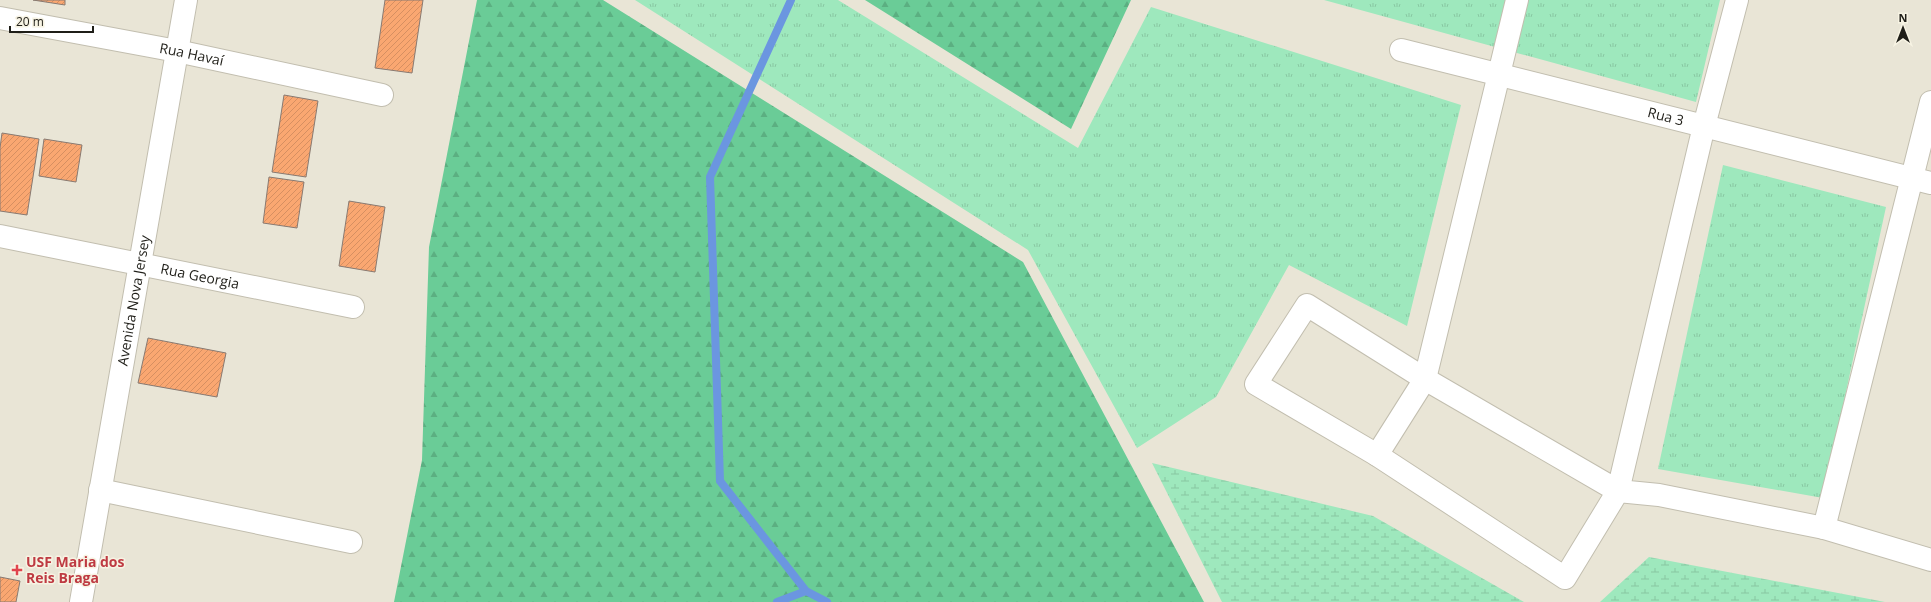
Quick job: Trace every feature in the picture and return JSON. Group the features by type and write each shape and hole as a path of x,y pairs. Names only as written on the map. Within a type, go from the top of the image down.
{"street":[{"name":"Avenida Nova Jersey","path":"81,602 186,0"},
{"path":"1377,455 1425,380 1517,0"},
{"path":"1737,0 1704,126 1618,490 1565,578 1377,455 1256,384 1307,305 1425,380 1618,490 1659,495 1824,528 1931,560"},
{"name":"Rua Havaí","path":"0,18 177,51 382,95"},
{"name":"Rua 3","path":"1400,50 1922,181"},
{"path":"1824,528 1922,181 1931,102"},
{"name":"Rua Georgia","path":"0,236 140,262 353,307"},
{"path":"100,490 351,542"}],"green space":[{"path":"477,0 603,0 1023,262 1204,602 394,602 422,460 429,247"},
{"path":"635,0 838,0 1078,148 1151,7 1461,105 1407,326 1289,265 1216,397 1137,448 1028,250"},
{"path":"865,0 1131,0 1071,129"},
{"path":"1324,0 1720,0 1696,102"},
{"path":"1723,165 1886,207 1823,498 1658,469"},
{"path":"1152,463 1373,516 1524,602 1222,602"},
{"path":"1649,557 1885,602 1600,602"}],"building":[{"path":"33,0 65,0 65,5"},
{"path":"385,0 423,0 412,73 375,68"},
{"path":"284,95 318,101 306,177 272,172"},
{"path":"2,133 39,139 27,215 0,211 0,148"},
{"path":"44,139 82,145 76,182 39,176"},
{"path":"269,177 304,182 297,228 263,223"},
{"path":"349,201 385,207 375,272 339,266"},
{"path":"148,338 226,353 217,397 138,383"},
{"path":"0,577 20,581 16,602 0,602"}],"waterway":[{"path":"791,0 710,177 720,481 806,591 827,602"},
{"path":"777,602 806,591"}],"place":[{"name":"USF Maria dos Reis Braga","path":"17,570"}]}
